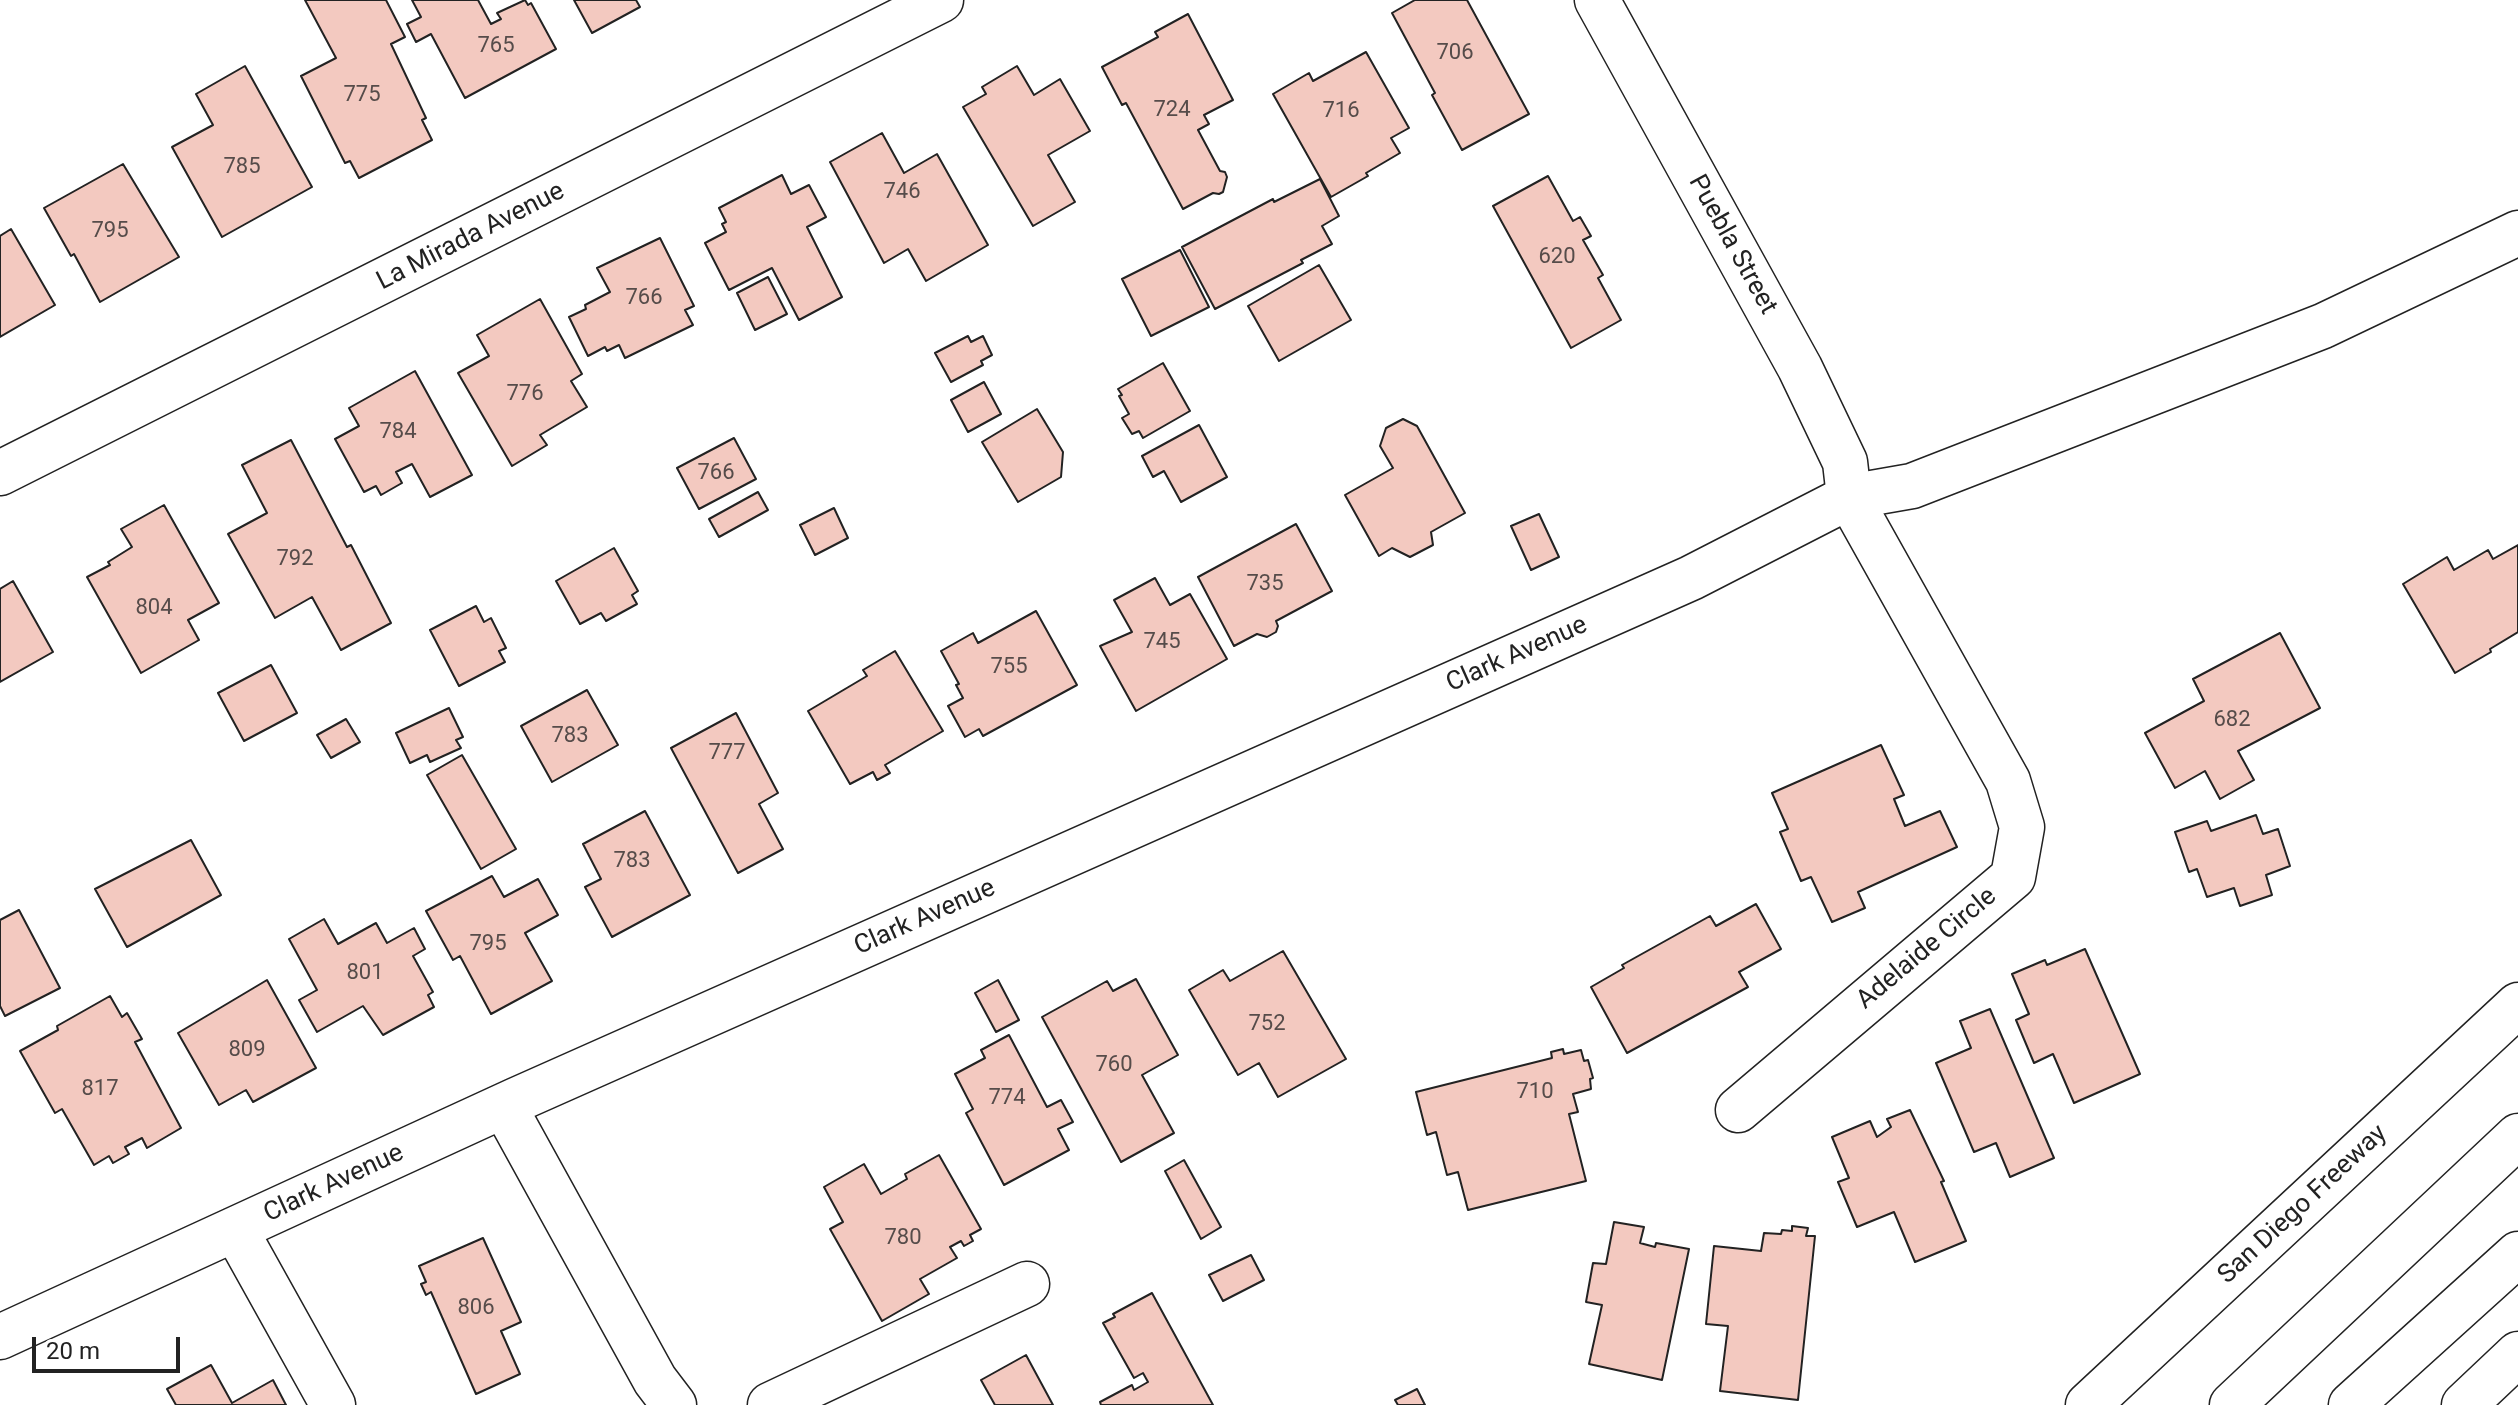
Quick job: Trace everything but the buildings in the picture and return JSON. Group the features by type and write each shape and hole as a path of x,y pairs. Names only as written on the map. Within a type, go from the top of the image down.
{"main road":[{"name":"La Mirada Avenue","path":"0,473 941,0"},
{"name":"Puebla Street","path":"1597,0 1800,368 1845,462 1849,497"},
{"name":"Clark Avenue","path":"0,1337 504,1106 1691,578 1849,497 1912,486 2294,338 2518,233"},
{"name":"Adelaide Circle","path":"1738,1110 2013,877 2022,827 2008,781 1849,497"},
{"name":"San Diego Freeway","path":"2088,1405 2518,1005"},
{"path":"504,1106 655,1380 674,1405"},
{"path":"2232,1405 2518,1136"},
{"path":"235,1229 333,1405"},
{"path":"2351,1405 2518,1254"},
{"path":"770,1405 1027,1284"},
{"path":"2464,1405 2518,1354"},
{"path":"2486,1405 2518,1362"}]}
